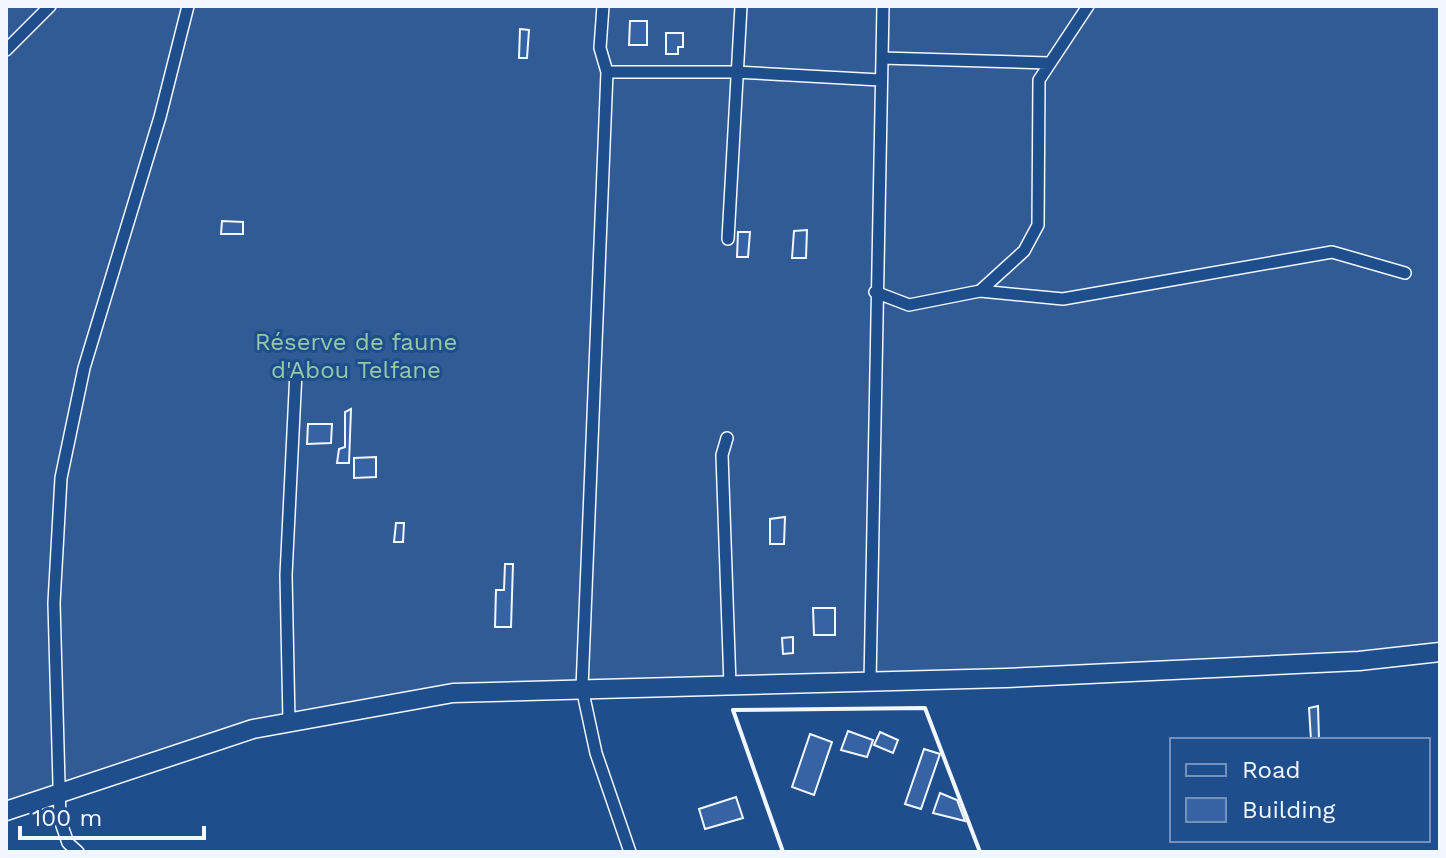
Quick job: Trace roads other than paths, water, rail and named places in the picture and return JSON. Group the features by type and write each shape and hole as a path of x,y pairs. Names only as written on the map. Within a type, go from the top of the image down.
{"main road":[{"path":"6,811 253,729 453,693 870,683 1359,661 1440,652"}],"street":[{"path":"6,50 50,6"},
{"path":"78,852 68,843 60,820 54,603 61,478 84,368 160,117 188,6"},
{"path":"603,6 600,48 607,72 582,688 596,753 630,852"},
{"path":"728,239 741,6"},
{"path":"870,683 875,292 883,6"},
{"path":"980,291 1024,251 1038,225 1039,80 1088,6"},
{"path":"882,58 1048,63"},
{"path":"607,72 735,72 880,80"},
{"path":"875,292 909,305 980,291 1063,299 1332,252 1405,273"},
{"path":"289,722 286,575 296,372"},
{"path":"727,438 722,455 730,685"}],"park label":[{"name":"Réserve de faune d'Abou Telfane","path":"356,356"}]}
